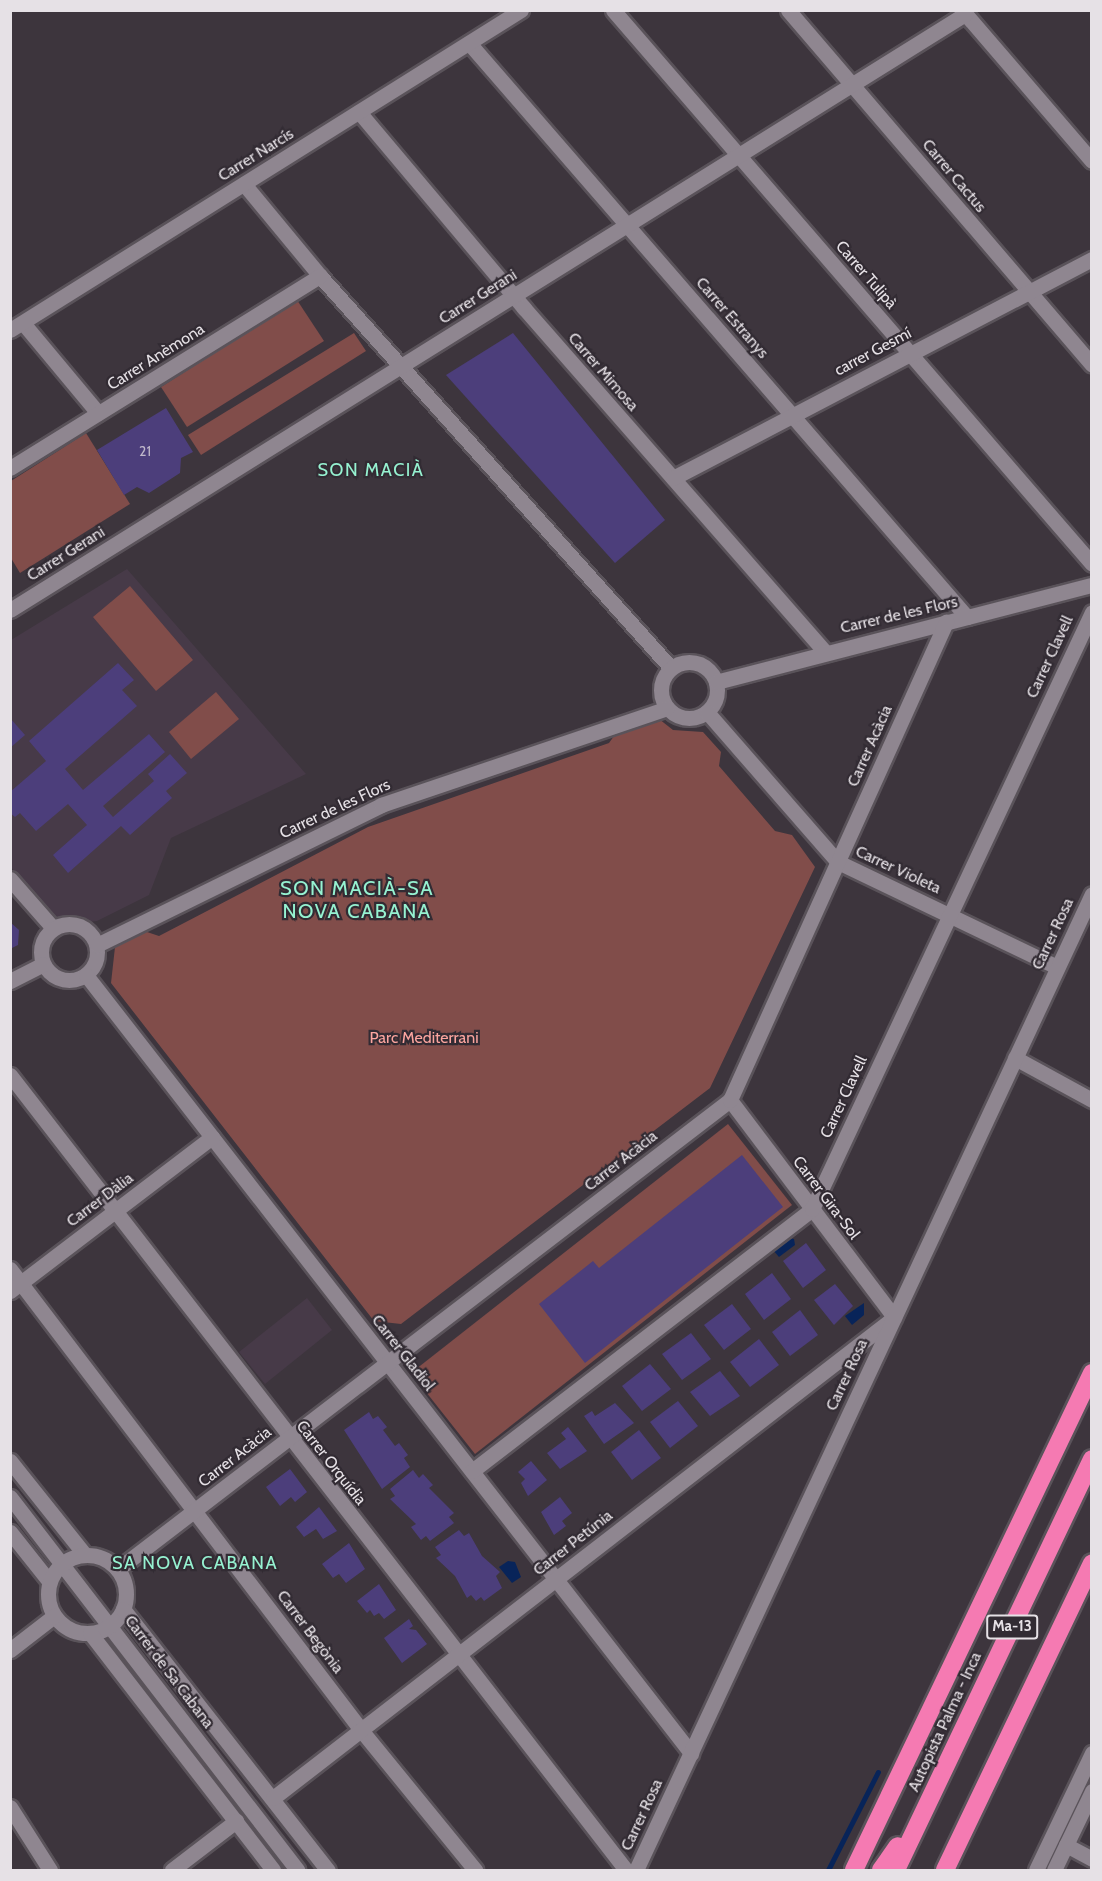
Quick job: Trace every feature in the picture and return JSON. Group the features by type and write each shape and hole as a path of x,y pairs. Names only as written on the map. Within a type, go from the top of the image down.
{"highway":[{"path":"854,1870 1092,1373"},
{"name":"Autopista Palma - Inca","path":"896,1870 1092,1459"},
{"name":"Ma-13","path":"945,1870 1092,1563"},
{"path":"881,1870 932,1795"}],"street":[{"name":"Carrer Narcís","path":"17,326 521,10"},
{"name":"Carrer Tulipà","path":"613,10 1092,564"},
{"name":"Carrer Cactus","path":"788,10 1092,365"},
{"name":"Carrer Gerani","path":"10,610 853,85 964,12"},
{"path":"964,12 1092,161"},
{"name":"Carrer Estranys","path":"469,43 629,224 967,617"},
{"name":"Carrer Mimosa","path":"359,112 514,296 824,651"},
{"path":"244,184 320,276 400,367 671,668"},
{"name":"carrer Gesmí","path":"673,478 1092,259"},
{"name":"Carrer Anèmona","path":"10,468 320,276"},
{"path":"17,326 98,413"},
{"name":"Carrer de les Flors","path":"716,682 824,651 1092,585"},
{"name":"Carrer Clavell","path":"472,1471 812,1209 1092,612"},
{"name":"Carrer Acàcia","path":"118,1569 730,1100 946,622"},
{"path":"696,662 705,666 716,682 717,695 707,712 684,718 667,708 661,684 671,668 696,662"},
{"name":"Carrer de les Flors","path":"97,945 381,805 667,708"},
{"name":"Carrer Violeta","path":"707,712 838,862 1057,967"},
{"path":"10,879 53,928"},
{"name":"Carrer Rosa","path":"636,1870 1092,894"},
{"path":"77,924 93,936 97,945 97,958 86,975 66,980 57,977 43,964 41,945 53,928 77,924"},
{"path":"10,981 43,964"},
{"name":"Carrer Gladiol","path":"86,975 691,1753"},
{"path":"1015,1058 1092,1100"},
{"name":"Carrer Orquídia","path":"10,1075 626,1870"},
{"name":"Carrer Gira-Sol","path":"730,1100 894,1317"},
{"name":"Carrer Dàlia","path":"16,1287 212,1137"},
{"name":"Carrer Begònia","path":"10,1269 16,1287 195,1510 361,1730 475,1870"},
{"name":"Carrer Petúnia","path":"273,1798 894,1317"},
{"path":"10,1461 85,1555"},
{"name":"Carrer de Sa Cabana","path":"10,1497 111,1625 297,1870"},
{"path":"10,1532 50,1581"},
{"path":"85,1555 109,1561 118,1569 126,1589 123,1610 111,1625 90,1633 71,1630 54,1616 47,1594 50,1581 62,1563 85,1555"},
{"path":"123,1610 328,1870"},
{"path":"10,1650 54,1616"},
{"path":"90,1633 273,1870"},
{"path":"1036,1870 1092,1753"},
{"path":"1054,1870 1092,1791"},
{"path":"10,1807 50,1870"},
{"path":"172,1870 236,1821"},
{"path":"1066,1845 1092,1859"}],"shaded area":[{"path":"127,569 306,774 171,838 149,895 97,921 57,926 11,867 11,640"},
{"path":"307,1298 332,1330 265,1384 239,1352"}],"green space":[{"path":"297,300 324,341 187,427 161,387"},
{"path":"354,333 366,351 201,455 188,435"},
{"path":"86,433 130,504 20,573 11,558 11,481"},
{"path":"130,586 193,660 156,691 93,617"},
{"path":"216,692 239,719 191,759 169,732"},
{"name":"Parc Mediterrani","path":"659,719 673,730 703,732 721,752 719,766 775,831 792,835 815,867 710,1088 401,1324 374,1321 111,983 115,947 144,931 159,936 368,827 609,743 619,729"},
{"path":"728,1124 792,1205 475,1454 411,1373"}],"water":[{"path":"789,1238 794,1239 795,1245 779,1257 773,1250"},
{"path":"864,1303 864,1315 852,1325 845,1316"},
{"path":"508,1561 515,1562 521,1577 512,1583 499,1567"}],"building":[{"path":"513,333 665,520 615,563 446,375"},
{"path":"166,408 193,452 181,458 180,473 149,493 137,487 124,495 97,450"},
{"path":"118,663 134,680 122,690 137,706 65,769 83,790 149,734 165,752 103,806 113,817 154,781 148,774 170,754 187,773 166,791 172,798 130,835 121,826 68,873 53,855 87,825 68,804 36,831 20,813 15,817 10,813 10,792 46,761 29,741"},
{"path":"10,718 25,735 10,748"},
{"path":"10,922 19,930 18,945 10,949"},
{"path":"742,1155 783,1207 585,1363 539,1304 593,1261 599,1268"},
{"path":"806,1243 826,1270 803,1288 783,1261"},
{"path":"772,1273 791,1299 764,1320 745,1294"},
{"path":"835,1284 853,1306 834,1325 814,1300"},
{"path":"732,1304 751,1329 724,1350 704,1325"},
{"path":"800,1310 818,1335 790,1356 772,1332"},
{"path":"691,1333 711,1359 682,1380 662,1354"},
{"path":"759,1339 779,1365 750,1387 730,1362"},
{"path":"650,1364 671,1389 642,1411 622,1386"},
{"path":"720,1371 740,1396 710,1416 690,1392"},
{"path":"678,1401 698,1426 670,1448 650,1422"},
{"path":"615,1403 634,1423 604,1444 584,1416 592,1411 595,1416"},
{"path":"369,1412 373,1419 378,1416 387,1427 383,1430 395,1446 399,1443 408,1455 404,1458 410,1467 382,1489 344,1430"},
{"path":"568,1427 587,1451 560,1469 547,1453 566,1439 561,1433"},
{"path":"639,1430 661,1458 632,1480 611,1452"},
{"path":"531,1461 547,1480 528,1496 521,1483 525,1479 518,1472"},
{"path":"290,1469 307,1492 295,1502 291,1497 280,1506 266,1487"},
{"path":"413,1470 419,1478 423,1474 433,1485 429,1488 454,1513 449,1517 454,1523 430,1541 426,1536 421,1540 411,1527 416,1524 390,1499 395,1496 390,1489"},
{"path":"560,1497 572,1513 562,1521 566,1526 554,1535 541,1512"},
{"path":"319,1507 337,1531 323,1539 316,1529 304,1537 296,1527"},
{"path":"459,1530 464,1536 469,1533 482,1556 500,1572 496,1576 502,1588 484,1601 481,1597 476,1601 471,1595 467,1598 455,1576 436,1558 441,1555 435,1547"},
{"path":"349,1543 365,1569 346,1583 339,1574 333,1578 322,1564"},
{"path":"379,1584 396,1610 384,1619 379,1613 374,1616 370,1610 367,1613 357,1601"},
{"path":"409,1619 413,1626 409,1629 416,1630 427,1644 402,1663 384,1638"}],"waterway":[{"path":"828,1870 878,1772"}],"district":[{"name":"SON MACIÀ","path":"371,470"},
{"name":"SON MACIÀ-SA NOVA CABANA","path":"357,900"},
{"name":"SA NOVA CABANA","path":"195,1563"}]}
